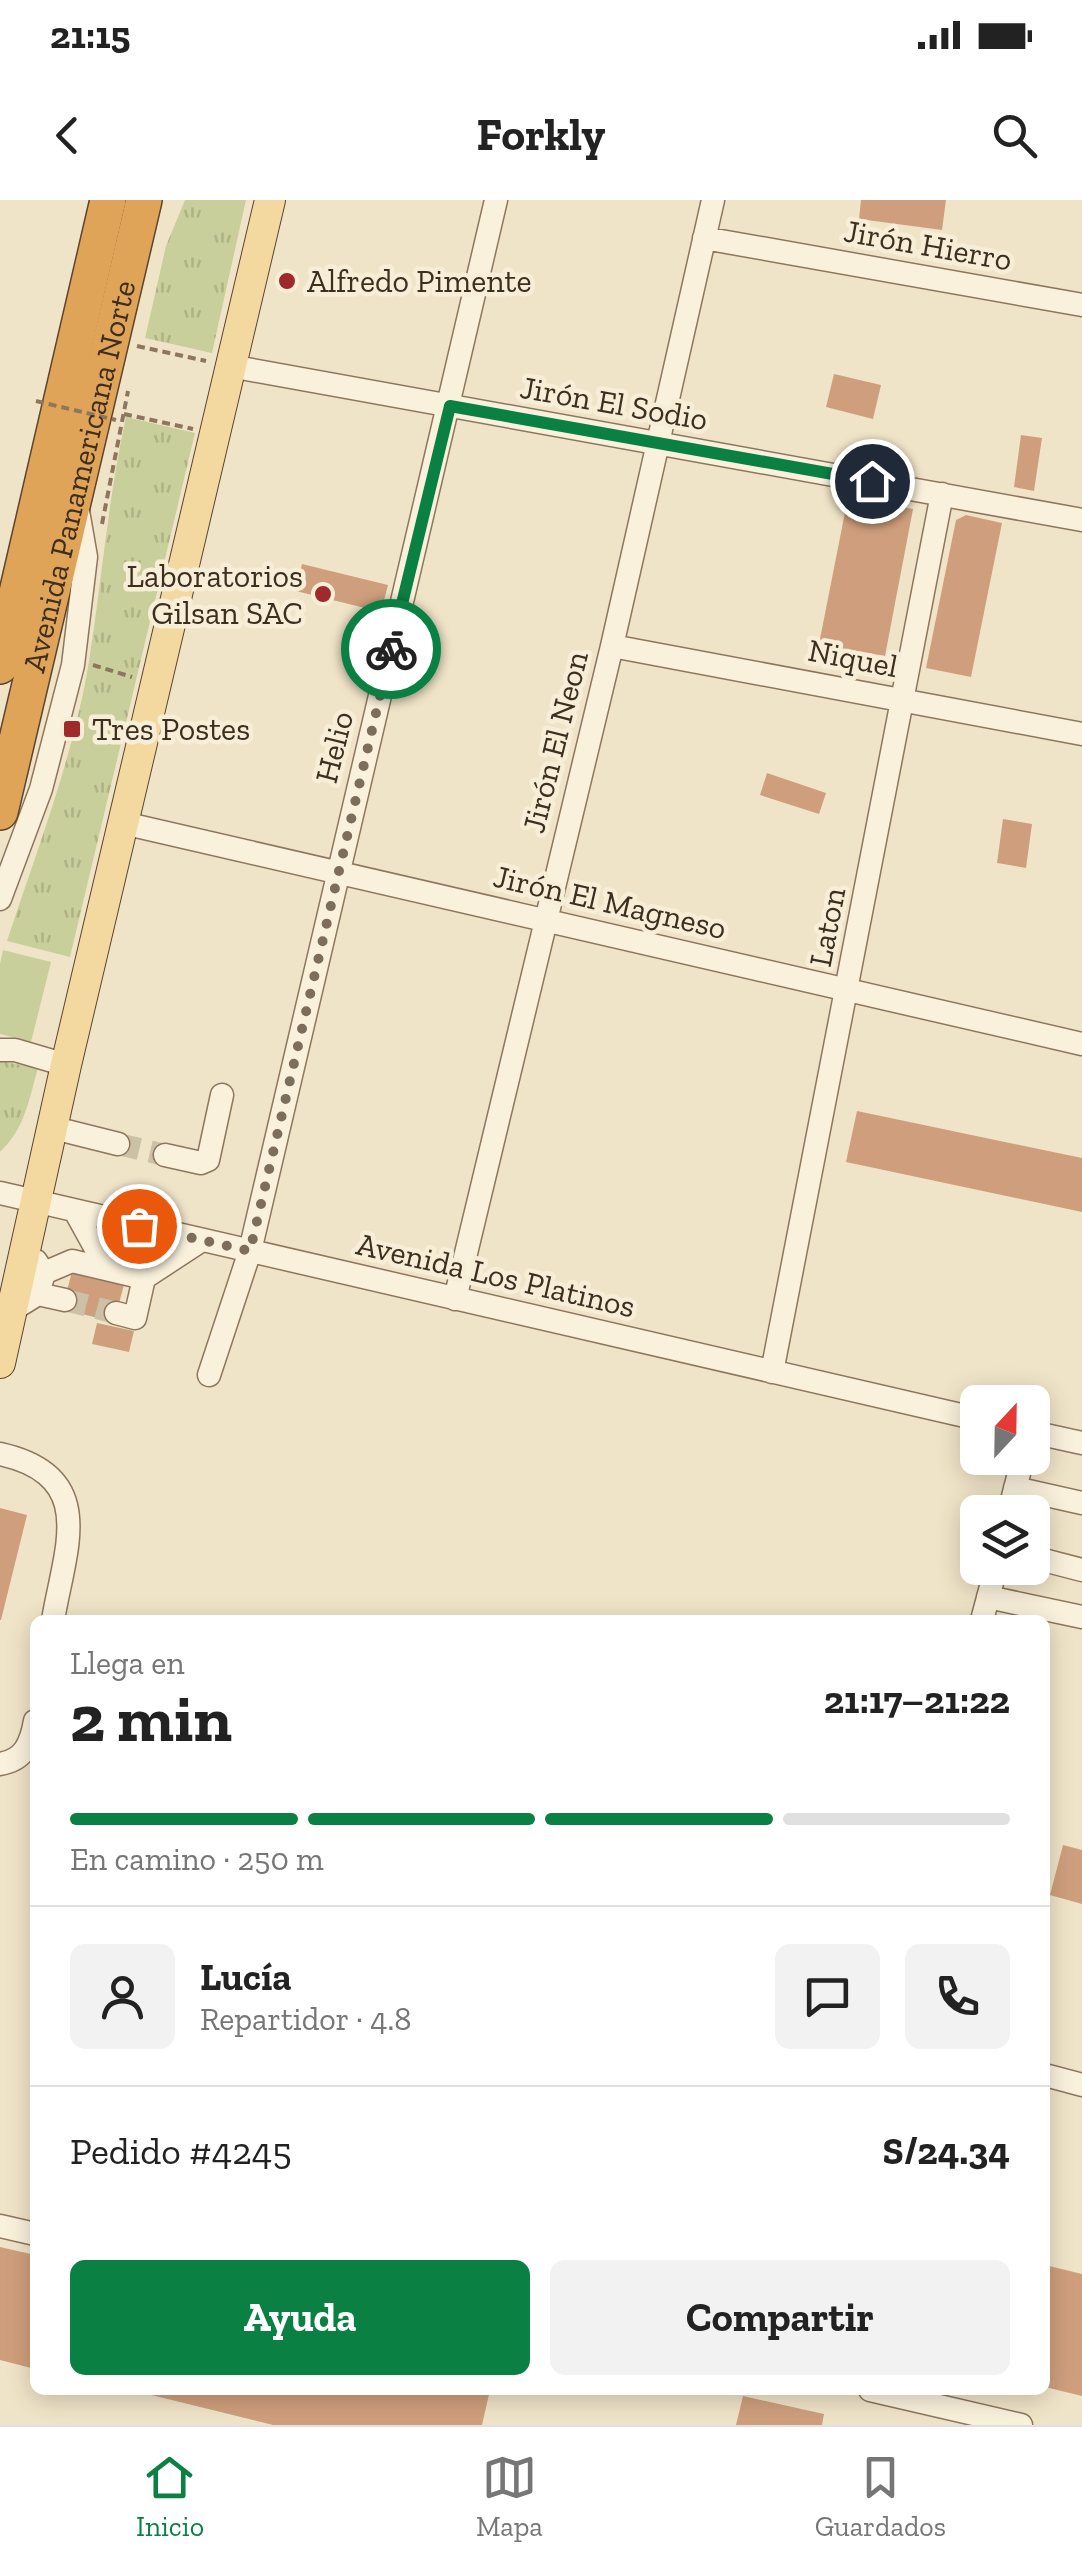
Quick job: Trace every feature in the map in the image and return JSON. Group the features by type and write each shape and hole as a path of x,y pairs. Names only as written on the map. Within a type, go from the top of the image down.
{"highway":[{"name":"Avenida Panamericana Norte","path":"0,666 108,200"},
{"name":"Avenida Panamericana Norte","path":"0,812 144,200"}],"main road":[{"path":"0,1364 30,1281 37,1202 66,1065 270,200"}],"street":[{"name":"Helio","path":"209,1375 250,1251 496,200"},
{"name":"Jirón El Neon","path":"455,1298 612,646 713,200"},
{"name":"Jirón Hierro","path":"704,238 1082,306"},
{"name":"Jirón El Sodio","path":"230,366 1082,520"},
{"path":"0,899 42,789 73,666 86,558 75,493"},
{"name":"Laton","path":"772,1372 942,494"},
{"name":"Niquel","path":"612,646 1082,734"},
{"name":"Jirón El Magneso","path":"123,823 1082,1044"},
{"path":"0,1050 15,1050 66,1065"},
{"path":"165,1155 201,1164 208,1160 222,1095"},
{"path":"54,1128 118,1144"},
{"name":"Avenida Los Platinos","path":"0,1193 960,1415"},
{"path":"75,1211 107,1268"},
{"path":"116,1313 135,1318 144,1278 202,1240"},
{"path":"30,1281 72,1261 144,1278"},
{"path":"30,1281 65,1300"},
{"path":"1050,1436 1082,1443"},
{"path":"0,1454 46,1471 68,1509 70,1539 53,1615"},
{"path":"1013,1495 1018,1475"},
{"path":"1015,1488 1082,1503"},
{"path":"1050,1562 1082,1570"},
{"path":"983,1615 991,1585"},
{"path":"988,1596 1082,1617"},
{"path":"0,1764 11,1762 28,1748 30,1740"},
{"path":"1050,2077 1082,2085"},
{"path":"0,2226 30,2233"},
{"path":"892,2395 1021,2425"}],"path":[{"path":"135,346 230,366"},
{"path":"36,401 116,420"},
{"path":"124,414 197,430"}],"green space":[{"path":"185,200 246,200 212,353 145,338 166,246"},
{"path":"126,417 195,433 70,957 7,941 74,732 94,630"},
{"path":"3,950 51,962 31,1042 0,1034"},
{"path":"0,1061 38,1068 21,1123 0,1152"}],"building":[{"path":"861,200 946,200 942,230 859,219"},
{"path":"834,374 881,385 873,419 826,407"},
{"path":"1021,435 1042,438 1034,491 1014,487"},
{"path":"848,497 913,509 885,656 819,644"},
{"path":"966,515 1002,523 971,677 926,668 956,520"},
{"path":"302,564 388,585 381,612 296,591"},
{"path":"767,773 826,793 819,814 760,795"},
{"path":"1003,819 1032,824 1026,868 997,863"},
{"path":"857,1111 1082,1158 1082,1212 846,1162"},
{"path":"73,1268 125,1281 114,1322 62,1309"},
{"path":"97,1323 134,1331 129,1352 92,1344"},
{"path":"0,1508 27,1515 1,1620 0,1620"},
{"path":"1063,1845 1082,1850 1082,1904 1050,1895"},
{"path":"0,2247 30,2254 30,2368 0,2360"},
{"path":"1050,2266 1082,2274 1082,2396 1050,2388"},
{"path":"151,2395 489,2395 482,2425 273,2425"},
{"path":"743,2396 824,2414 822,2425 736,2425"}],"tunnel":[{"path":"118,1144 165,1155"},
{"path":"65,1300 116,1313"}],"way so far":[{"path":"139,1226 250,1251 391,649"}],"place":[{"name":"Alfredo Pimente","path":"287,281"},
{"name":"Laboratorios Gilsan SAC","path":"323,594"},
{"name":"Tres Postes","path":"72,729"}],"route":[{"path":"391,649 450,406 872,481"}]}
